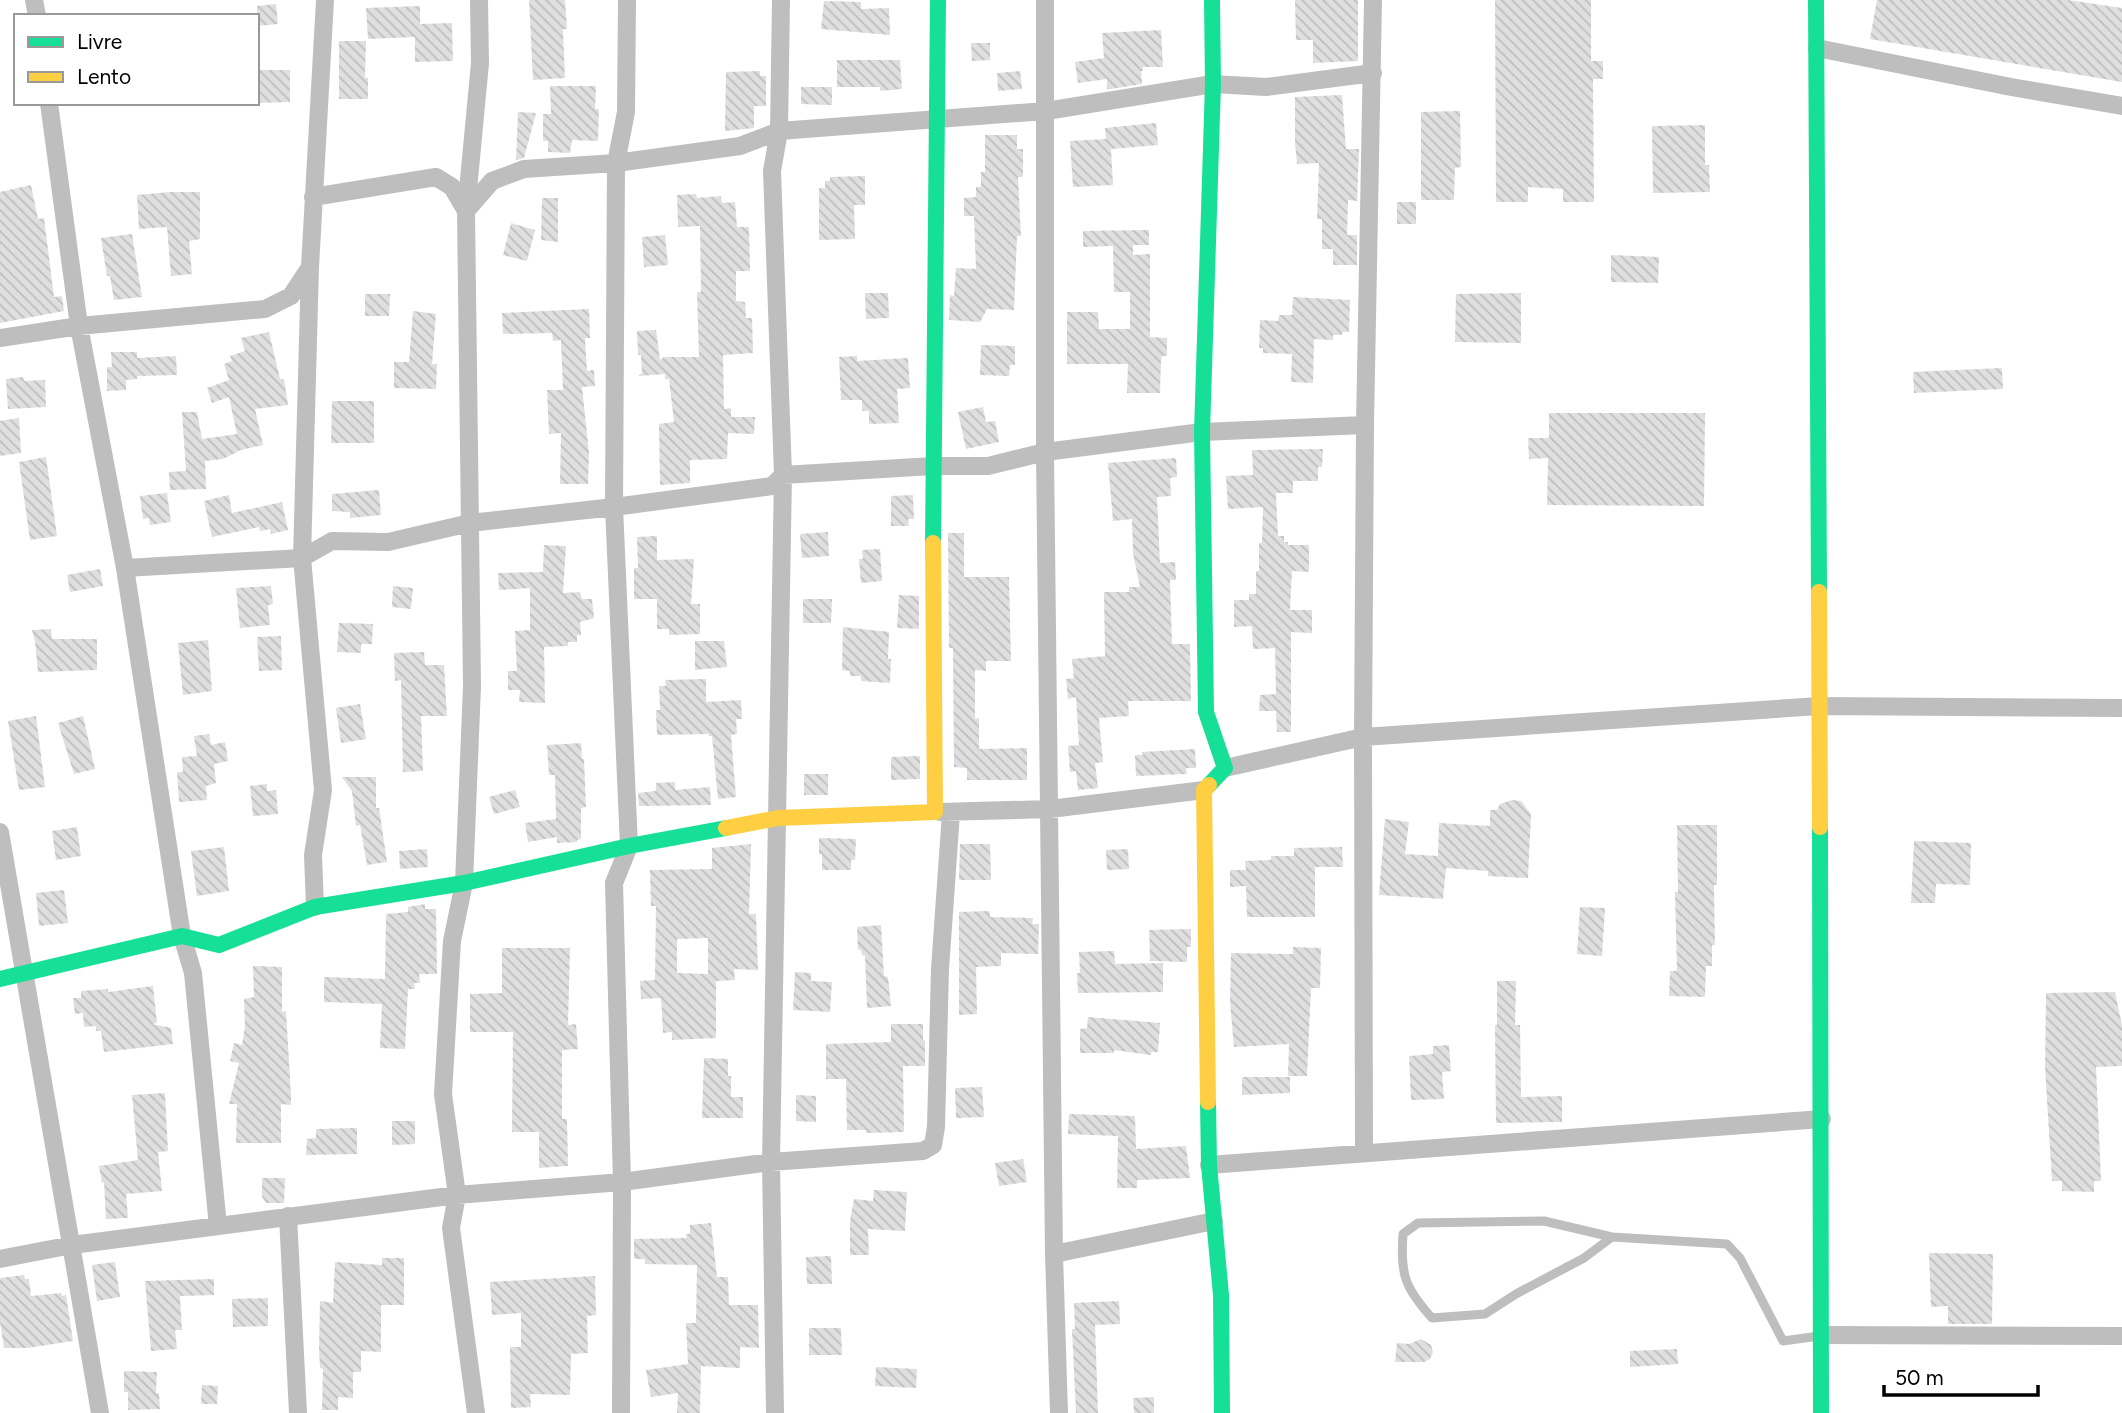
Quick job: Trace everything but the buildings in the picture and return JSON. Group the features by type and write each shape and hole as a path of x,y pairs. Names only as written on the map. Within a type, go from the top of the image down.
{"street":[{"path":"315,907 313,855 323,790 302,558 310,267 325,0"},
{"path":"476,1413 451,1228 457,1195 443,1094 452,941 464,883 472,686 466,211 480,63 479,0"},
{"path":"621,1413 622,1182 614,883 628,846 614,508 616,163 626,111 627,0"},
{"path":"775,1413 771,1162 783,475 772,171 779,131 781,0"},
{"path":"0,1259 72,1245 457,1195 622,1182 771,1162 923,1151 933,1145 936,1127 943,812 933,466 938,0"},
{"path":"1045,0 1045,452 1054,1254 1059,1413"},
{"path":"1212,0 1213,84 1202,432 1206,712 1225,768"},
{"path":"1364,1152 1363,737 1374,0"},
{"path":"1816,0 1812,48 1822,1119 1821,1413"},
{"path":"1812,48 2122,106"},
{"path":"466,211 492,181 524,169 616,163 740,146 779,131 1046,111 1213,84 1266,87 1373,73"},
{"path":"49,105 79,326 125,568 183,936 193,973 218,1226"},
{"path":"313,197 436,177 452,187 466,211"},
{"path":"0,338 79,326 265,309 291,296 310,267"},
{"path":"125,568 302,558 332,541 388,542 470,523 614,508 772,486 783,475 933,466 988,466 1045,452 1202,432 1366,425"},
{"path":"0,979 183,936 219,945 315,907 464,883 628,846 778,818 1050,808 1204,790 1225,768 1363,737 1819,706 2122,708"},
{"path":"1204,790 1209,1165 1221,1295 1222,1413"},
{"path":"0,832 100,1413"},
{"path":"1209,1165 1822,1119"},
{"path":"288,1216 298,1413"},
{"path":"1054,1254 1214,1221"},
{"path":"1821,1335 2122,1336"}],"lane":[{"path":"1612,1237 1584,1258 1516,1294 1485,1314 1432,1318 1414,1298 1401,1265 1404,1234 1418,1223 1544,1221 1612,1237 1727,1244 1740,1258 1783,1341 1821,1335"}],"traffic: fast":[{"path":"933,543 938,0"},
{"path":"1209,785 1225,768 1206,712 1202,432 1213,84 1212,0"},
{"path":"1816,0 1819,592"},
{"path":"1820,827 1821,1413"},
{"path":"0,979 182,936 219,945 315,907 464,883 629,846 726,828"},
{"path":"1208,1102 1209,1165 1221,1295 1222,1413"}],"traffic: slow":[{"path":"726,828 778,818 935,812 933,543"},
{"path":"1819,592 1820,827"},
{"path":"1208,1102 1204,790 1209,785"}]}
